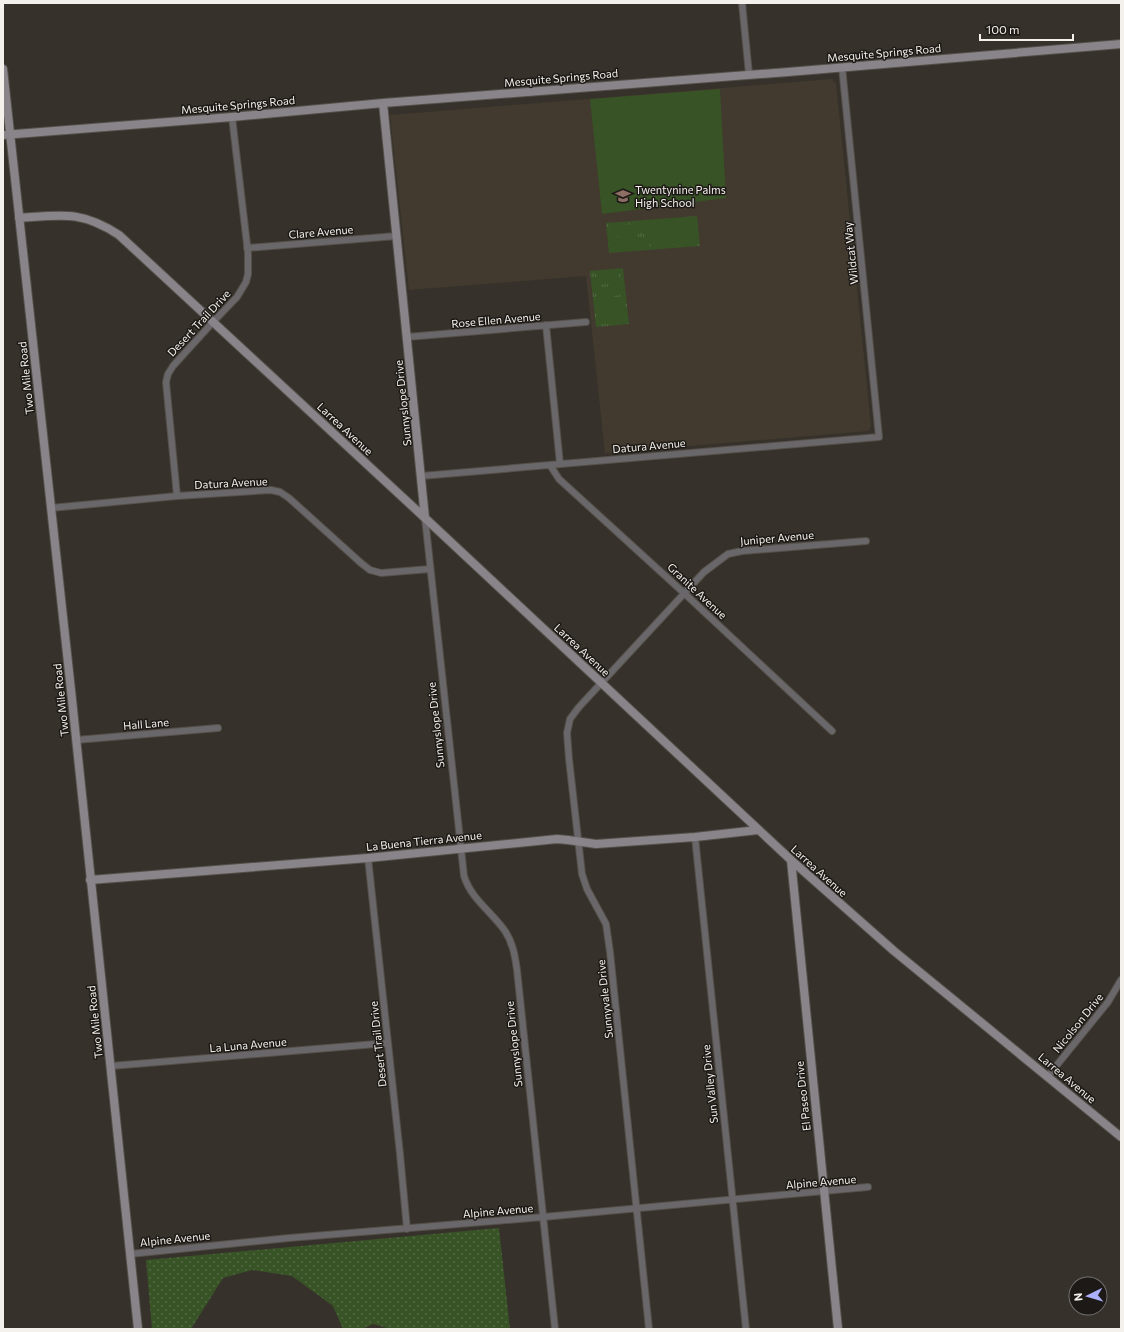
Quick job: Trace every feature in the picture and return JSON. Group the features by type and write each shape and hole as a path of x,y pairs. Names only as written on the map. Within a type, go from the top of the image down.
{"main road":[{"name":"Mesquite Springs Road","path":"7,134 1121,44"},
{"name":"Two Mile Road","path":"3,69 7,134 19,218 51,508 138,1329"},
{"name":"Sunnyslope Drive","path":"383,103 425,518"},
{"name":"Larrea Avenue","path":"19,218 55,215 82,217 106,227 130,245 791,860 894,951 1121,1137"},
{"name":"La Buena Tierra Avenue","path":"90,880 368,858 557,839 596,844 695,837 758,830"},
{"name":"El Paseo Drive","path":"791,860 838,1329"}],"street":[{"path":"742,3 749,74"},
{"name":"Wildcat Way","path":"842,67 879,437"},
{"name":"Desert Trail Drive","path":"177,496 166,382 168,374 173,366 212,322 237,297 246,282 248,270 247,248 232,117"},
{"name":"Clare Avenue","path":"247,248 396,236"},
{"name":"Rose Ellen Avenue","path":"407,337 586,322"},
{"path":"546,325 560,464"},
{"name":"Datura Avenue","path":"421,476 879,437"},
{"name":"Granite Avenue","path":"550,465 559,479 832,731"},
{"name":"Datura Avenue","path":"51,508 261,490 280,492 289,498 370,570 381,572 430,569"},
{"name":"Sunnyslope Drive","path":"425,518 466,882 477,900 492,915 505,932 514,950 555,1329"},
{"name":"Juniper Avenue","path":"601,683 704,572 728,554 742,551 866,541"},
{"name":"Sunnyvale Drive","path":"601,683 570,719 567,733 582,874 587,889 606,924 610,952 649,1329"},
{"name":"Hall Lane","path":"76,740 218,728"},
{"name":"Sun Valley Drive","path":"695,837 746,1329"},
{"name":"Desert Trail Drive","path":"368,858 407,1229"},
{"name":"Nicolson Drive","path":"1048,1076 1108,1002 1121,980"},
{"name":"La Luna Avenue","path":"111,1066 388,1043"},
{"name":"Alpine Avenue","path":"130,1254 868,1187"}],"shaded area":[{"name":"Twentynine Palms High School","path":"832,79 836,84 871,426 869,431 605,453 586,276 409,290 390,115"}],"green space":[{"path":"720,89 726,198 602,214 590,99"},
{"path":"697,216 700,246 609,253 606,223"},
{"path":"694,217 697,245 674,247 672,219"},
{"path":"670,219 673,247 651,249 648,221"},
{"path":"635,224 636,234 614,237 613,226"},
{"path":"636,238 637,248 615,250 614,240"},
{"path":"623,268 629,324 596,327 590,271"},
{"path":"618,272 619,283 597,285 596,275"},
{"path":"619,285 620,295 598,298 597,288"},
{"path":"620,298 621,308 599,311 598,300"},
{"path":"622,311 623,321 601,324 600,313"},
{"path":"499,1228 510,1329 391,1329 373,1324 362,1329 343,1329 333,1306 292,1276 252,1270 223,1278 191,1329 152,1329 146,1260"}],"place":[{"name":"Twentynine Palms High School","path":"623,196"}]}
